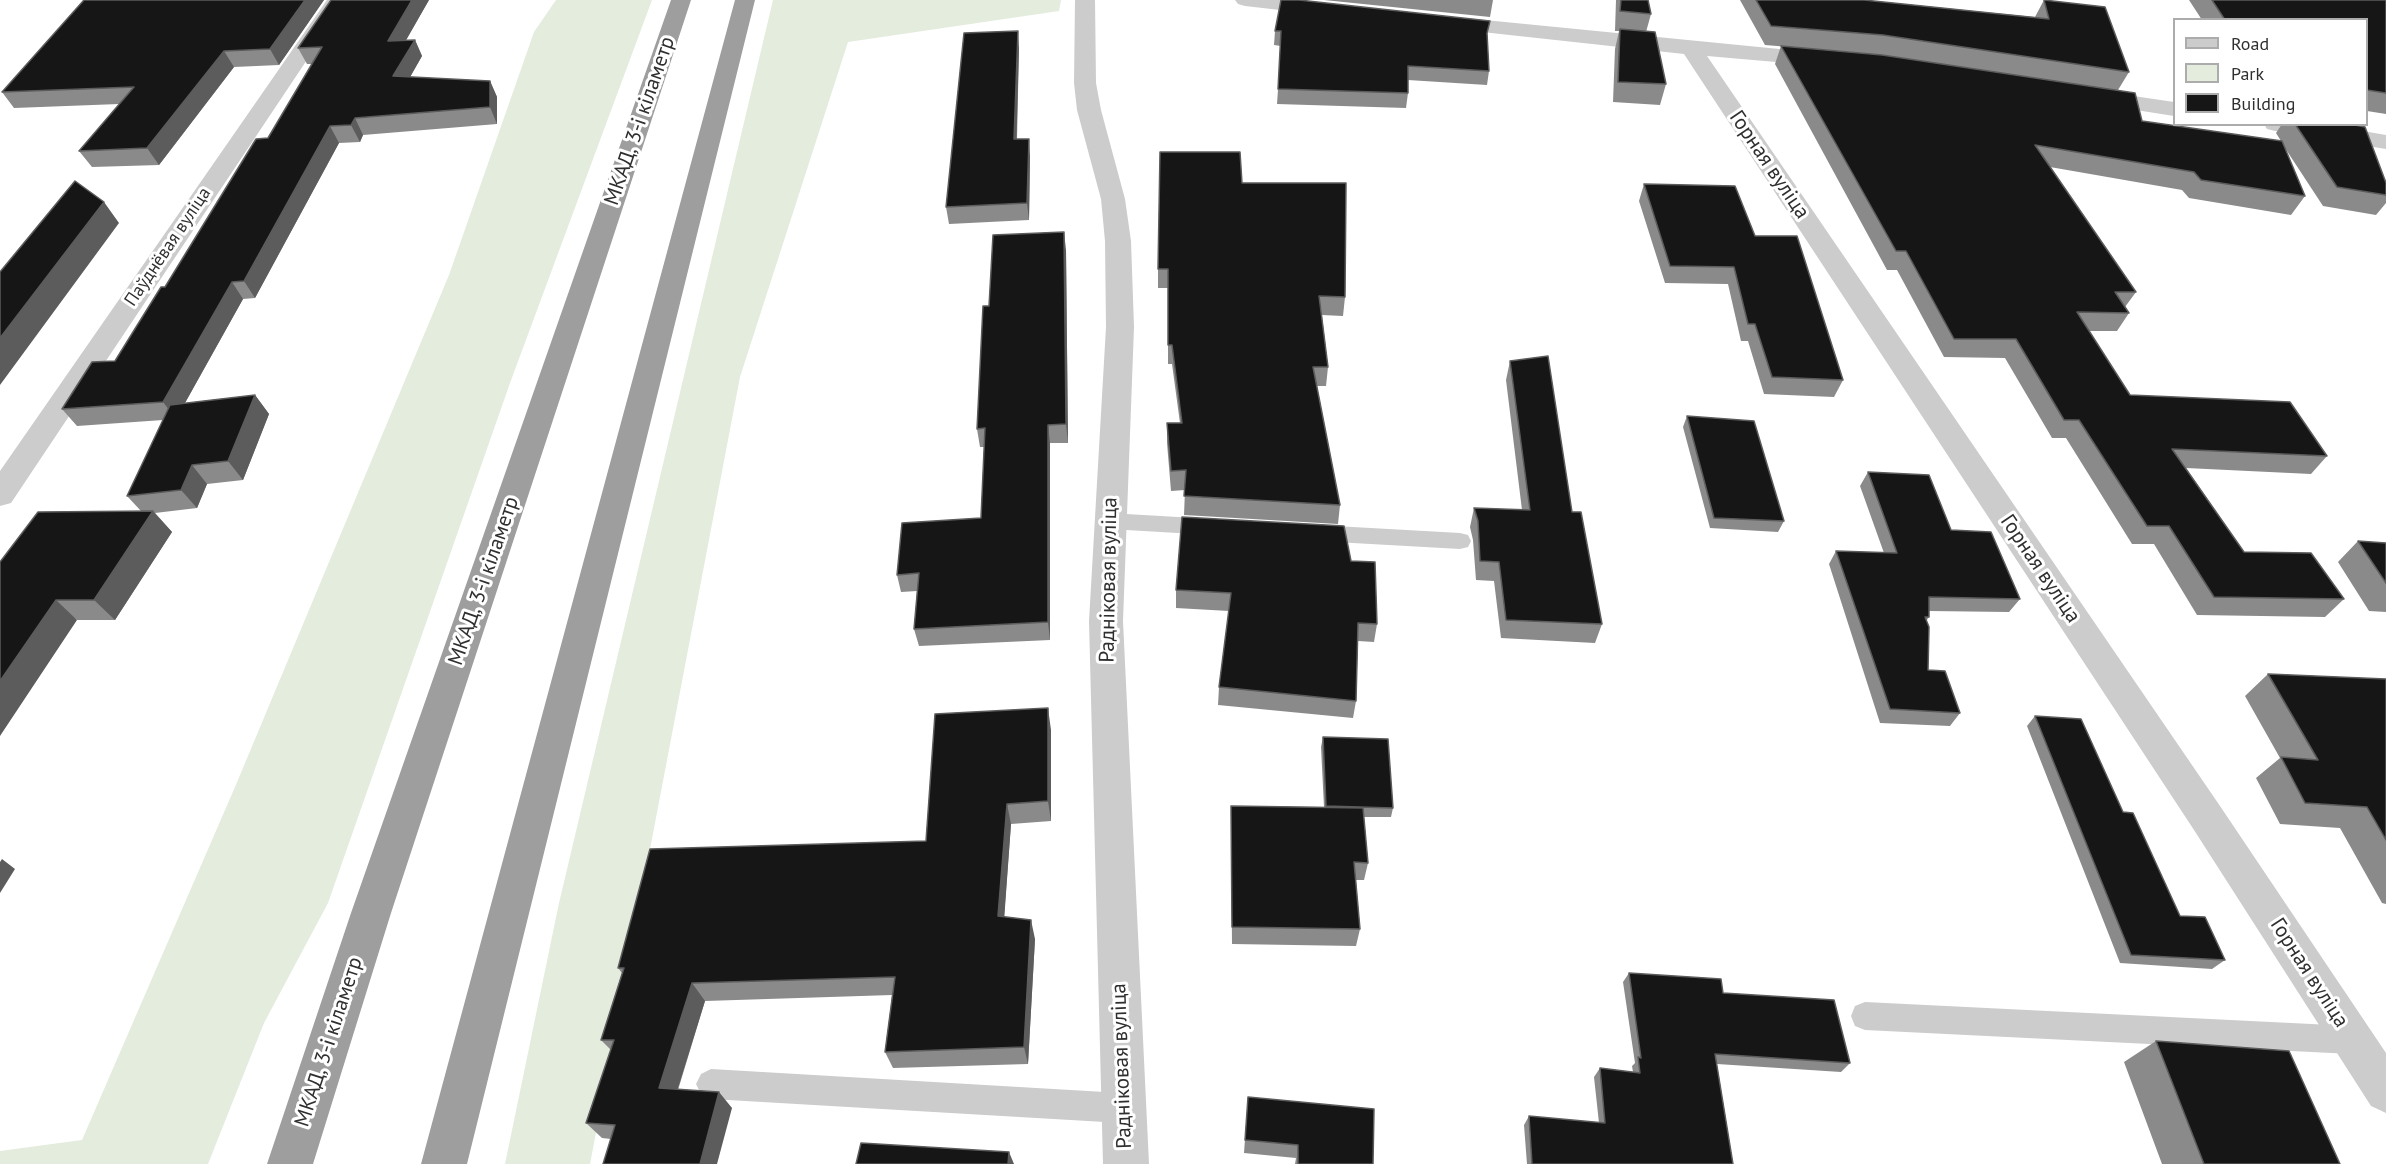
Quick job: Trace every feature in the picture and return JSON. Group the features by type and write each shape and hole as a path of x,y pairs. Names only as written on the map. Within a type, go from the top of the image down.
{"highway":[{"name":"МКАД, 3-і кіламетр","path":"290,1164 371,913 681,0"},
{"path":"444,1164 745,0"}],"street":[{"name":"Паўднёвая вуліца","path":"0,495 337,0"},
{"name":"Радніковая вуліца","path":"1084,0 1084,83 1113,199 1119,240 1120,327 1106,621 1122,1108 1126,1164"},
{"path":"1245,0 1339,10"},
{"path":"1421,19 1691,48 1840,60"},
{"name":"Горная вуліца","path":"1691,48 2200,808 2386,1091"},
{"path":"2071,93 2173,109"},
{"path":"2287,126 2386,142"}],"lane":[{"path":"1109,521 1238,528"},
{"path":"1296,532 1460,541"},
{"path":"1865,1016 2352,1040"},
{"path":"711,1084 1122,1108"}],"green space":[{"path":"556,0 652,0 510,383 328,903 264,1023 208,1164 0,1164 0,1151 82,1140 235,787 449,275 534,32"},
{"path":"773,0 1061,0 1059,11 848,42 740,377 590,1164 505,1164 559,903"}],"building":[{"path":"84,0 305,0 270,49 224,51 147,148 79,151 134,87 2,92"},
{"path":"331,0 412,0 388,41 415,40 393,76 490,81 490,107 355,118 351,125 330,126 244,281 232,282 163,402 62,409 92,362 115,361 161,287 165,287 256,139 268,138 322,47 298,48"},
{"path":"1281,0 1490,21 1487,33 1489,71 1408,66 1408,93 1278,89 1281,31 1275,31"},
{"path":"1621,0 1648,0 1651,14 1620,11"},
{"path":"1756,0 1864,0 2049,19 2044,0 2105,7 2129,72 1883,35 1771,26"},
{"path":"2212,0 2386,0 2386,93 2368,90 2368,18 2224,18"},
{"path":"1620,29 1655,32 1666,84 1618,82"},
{"path":"1018,31 1014,139 1029,139 1027,203 946,207 964,33"},
{"path":"1781,46 1882,55 2135,93 2142,121 2282,141 2305,196 2201,180 2194,172 2035,145 2136,292 2115,292 2129,313 2077,312 2130,395 2290,402 2327,456 2172,449 2244,552 2311,553 2344,599 2214,597 2169,526 2147,526 2079,420 2064,420 2016,339 1954,339 1906,251 1896,251"},
{"path":"2296,126 2365,127 2386,183 2386,195 2337,187"},
{"path":"1160,152 1240,152 1242,183 1346,183 1345,297 1319,296 1328,367 1313,367 1340,505 1184,496 1186,470 1171,471 1167,423 1182,423 1172,345 1168,345 1168,269 1158,269"},
{"path":"75,181 104,202 0,338 0,272"},
{"path":"1644,184 1735,186 1755,236 1797,236 1843,380 1772,377 1755,324 1748,324 1734,267 1670,266"},
{"path":"1064,232 1066,424 1048,425 1048,622 914,629 919,573 897,575 902,523 981,518 985,428 977,429 983,306 989,306 993,235"},
{"path":"1548,356 1572,512 1581,512 1602,624 1506,620 1499,562 1480,561 1478,521 1474,508 1530,510 1510,361"},
{"path":"255,395 228,461 192,465 181,490 127,496 170,405"},
{"path":"1687,416 1754,421 1784,521 1714,518"},
{"path":"1868,472 1929,475 1951,530 1991,532 2020,599 1929,597 1929,617 1925,617 1929,627 1928,670 1945,671 1960,713 1890,709 1836,551 1897,553"},
{"path":"153,511 94,600 56,600 0,681 0,562 38,512"},
{"path":"1182,517 1344,526 1351,561 1375,562 1377,624 1358,623 1356,701 1219,687 1231,593 1176,590"},
{"path":"2358,541 2386,543 2386,583"},
{"path":"2268,674 2386,679 2386,840 2367,807 2305,803 2281,757 2318,760"},
{"path":"1048,708 1048,801 1007,804 998,916 1031,920 1024,1047 885,1052 895,977 692,983 659,1088 719,1092 700,1164 603,1164 615,1125 586,1123 614,1040 601,1040 624,968 618,968 650,849 926,841 935,714"},
{"path":"2035,716 2081,719 2123,812 2133,813 2180,916 2205,917 2225,960 2131,955"},
{"path":"1323,737 1388,739 1393,808 1326,806"},
{"path":"1231,806 1363,808 1368,863 1354,862 1360,929 1232,927"},
{"path":"1629,973 1721,979 1723,993 1834,1000 1850,1063 1715,1054 1733,1164 1532,1164 1529,1116 1605,1123 1600,1068 1640,1073 1638,1057 1641,1058"},
{"path":"2156,1041 2289,1051 2340,1164 2204,1164"},
{"path":"1248,1097 1374,1109 1373,1164 1298,1164 1298,1145 1245,1140"},
{"path":"861,1143 1009,1152 1008,1164 856,1164"}]}
